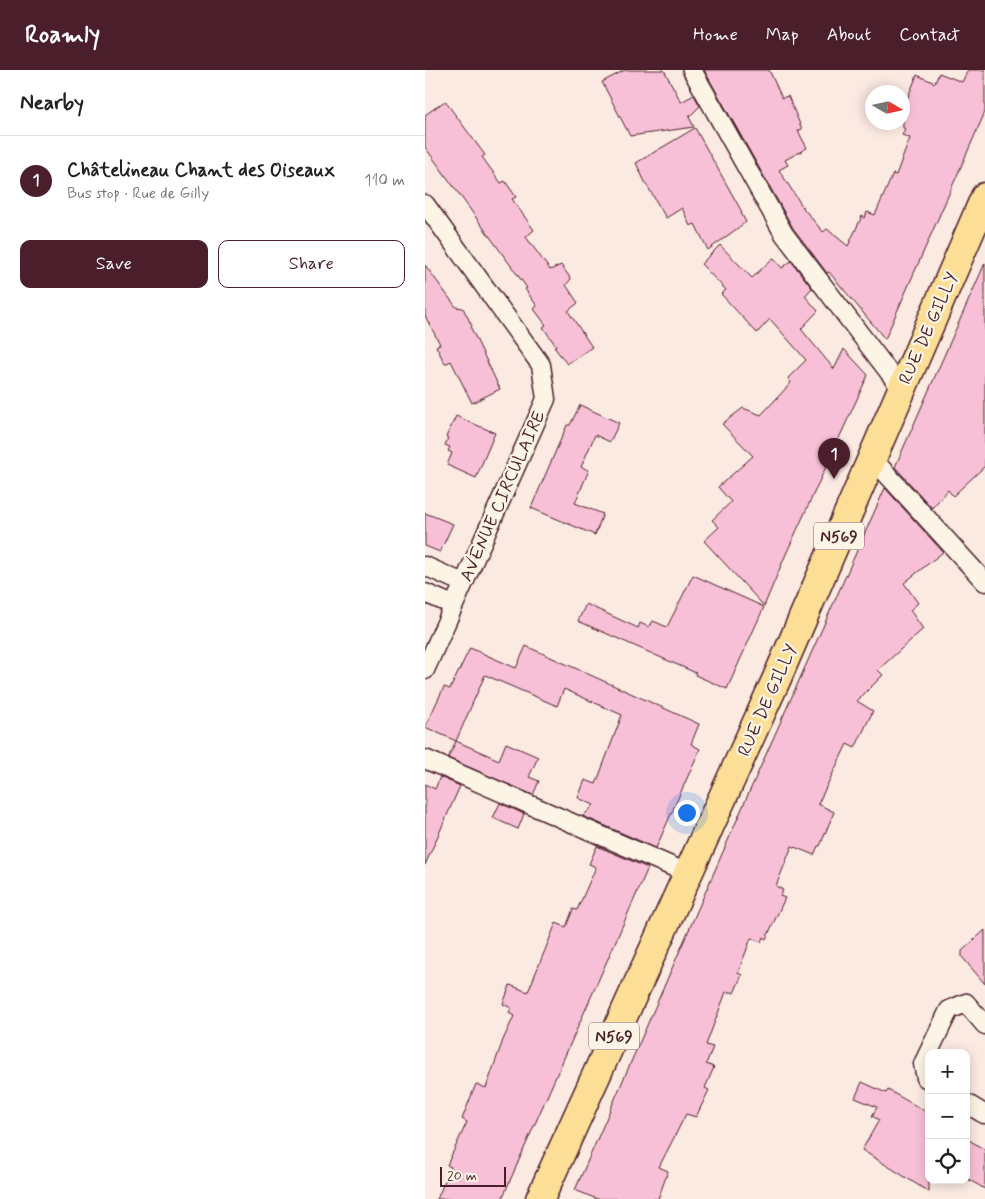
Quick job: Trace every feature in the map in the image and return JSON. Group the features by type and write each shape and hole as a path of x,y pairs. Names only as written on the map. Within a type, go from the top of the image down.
{"main road":[{"name":"RUE DE GILLY","path":"540,1199 777,678 985,196"}],"street":[{"path":"692,70 785,234 901,388"},
{"name":"AVENUE CIRCULAIRE","path":"425,204 541,365 546,399 425,670"},
{"path":"873,458 985,582"},
{"path":"425,566 463,583"},
{"path":"425,593 453,605"},
{"path":"425,759 687,873"},
{"path":"930,1049 949,1010 966,1003 985,1025"},
{"path":"925,1060 923,1064 925,1073"},
{"path":"970,1105 985,1113"}],"building":[{"path":"625,70 664,70 681,102 694,95 700,106 689,117 694,127 630,136 602,82"},
{"path":"704,70 769,70 782,98 788,96 802,129 798,131 807,148 785,160 788,165 779,170 804,209 823,232 827,229 848,246 862,216 865,218 867,212 875,215 893,174 896,175 910,138 902,135 904,130 910,130 910,92 917,75 935,83 939,73 962,82 968,70 985,70 985,112 885,339 829,272 827,273 793,228"},
{"path":"445,101 485,155 482,157 501,183 505,181 516,197 512,199 534,230 526,237 550,270 561,265 571,279 566,285 578,303 568,311 592,347 567,364 554,347 556,346 543,327 546,325 534,309 537,306 525,289 527,288 425,147 425,115"},
{"path":"695,128 746,222 708,250 695,224 690,226 682,208 666,218 636,163"},
{"path":"720,245 752,278 773,258 782,268 791,261 812,288 805,296 818,311 801,329 834,369 844,349 868,375 764,606 704,541 719,527 712,520 731,502 718,487 753,456 722,424 743,408 761,415 791,383 788,378 806,360 770,319 757,333 721,294 726,290 701,264"},
{"path":"985,263 985,466 953,496 948,490 932,508 895,467"},
{"path":"425,265 456,307 463,308 500,389 472,403 451,361 445,364 436,346 440,344 425,316"},
{"path":"580,405 619,423 610,442 595,435 581,467 589,470 575,503 603,514 595,535 531,508 567,425 570,425"},
{"path":"456,416 495,433 476,478 447,465 452,453 448,451 450,447 445,445 448,438 446,437"},
{"path":"885,488 943,552 904,583 918,603 910,610 923,629 878,670 883,675 857,701 873,711 855,748 847,744 818,804 834,812 820,846 818,846 814,855 792,846 776,886 783,890 780,896 785,898 766,939 763,937 761,942 751,938 738,973 742,975 734,993 726,992 706,1045 713,1047 706,1064 714,1067 705,1088 709,1090 696,1117 686,1114 659,1167 668,1171 658,1199 597,1199 575,1190 747,797"},
{"path":"425,513 453,524 440,552 425,546"},
{"path":"693,575 764,607 727,689 695,675 696,673 578,621 586,604 638,628 640,623 649,627 653,621 667,627"},
{"path":"526,646 699,724 691,744 700,749 656,848 583,816 594,805 578,798 585,780 596,784 622,715 564,689 557,706 485,675 456,741 425,727 444,687 450,689 470,648 516,668"},
{"path":"456,741 499,760 506,743 538,757 529,777 539,781 533,795 448,758"},
{"path":"440,777 460,786 425,865 425,784 435,789"},
{"path":"500,803 524,814 518,829 493,818"},
{"path":"597,846 648,868 502,1199 437,1199 451,1167 447,1165 467,1122 462,1119 476,1084 486,1088 503,1040 514,1016 509,1013 511,1008 503,1004 510,985 528,992 556,923 566,927 573,909 577,910 596,867 589,864"},
{"path":"985,930 985,984 962,957 962,951"},
{"path":"862,1082 886,1093 888,1090 925,1111 925,1184 929,1184 929,1192 862,1150 879,1120 872,1116 877,1107 855,1098"},
{"path":"970,1141 985,1150 985,1189 970,1180"}],"place":[{"name":"Châtelineau Chant des Oiseaux","path":"834,479"}]}
